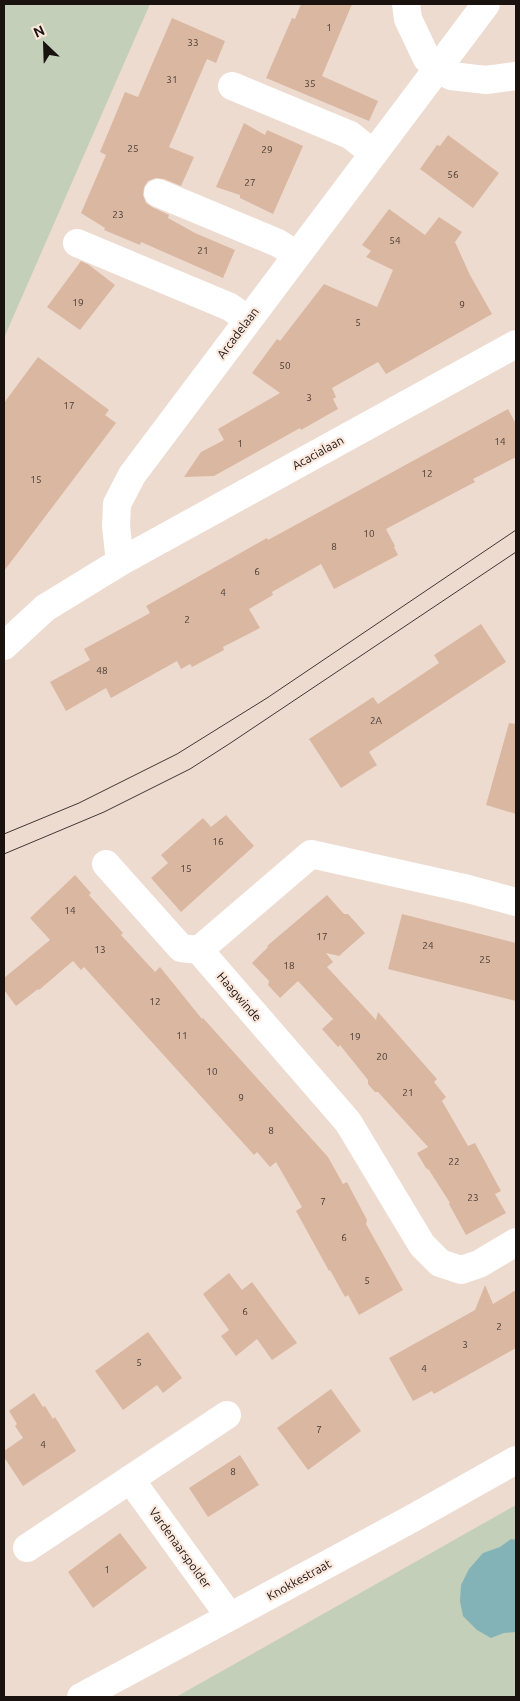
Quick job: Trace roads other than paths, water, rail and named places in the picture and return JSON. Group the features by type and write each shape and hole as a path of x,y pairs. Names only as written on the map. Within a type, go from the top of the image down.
{"street":[{"path":"406,4 408,19 427,59 438,69 451,76 486,80 516,76"},
{"name":"Arcadelaan","path":"120,562 116,526 118,504 132,475 486,4"},
{"path":"232,86 350,135 374,153"},
{"path":"158,193 278,243 297,255"},
{"path":"77,243 230,307 248,320"},
{"name":"Acacialaan","path":"120,562 516,344"},
{"path":"4,646 45,608 120,562"},
{"path":"106,864 181,948 200,950 311,854 468,889 516,902"},
{"name":"Haagwinde","path":"200,950 348,1122 422,1245 440,1264 461,1270 479,1264 516,1242"},
{"path":"28,1548 227,1415"},
{"name":"Knokkestraat","path":"81,1697 516,1460"},
{"name":"Vardenaarspolder","path":"130,1479 230,1617"}],"water":[{"path":"511,1539 516,1540 516,1632 504,1633 491,1638 477,1630 463,1616 460,1601 461,1585 469,1569 483,1553 500,1547"}],"tram line":[{"path":"4,834 79,803 177,754 267,698 516,530"},
{"path":"4,854 104,812 190,769 516,552"}]}
